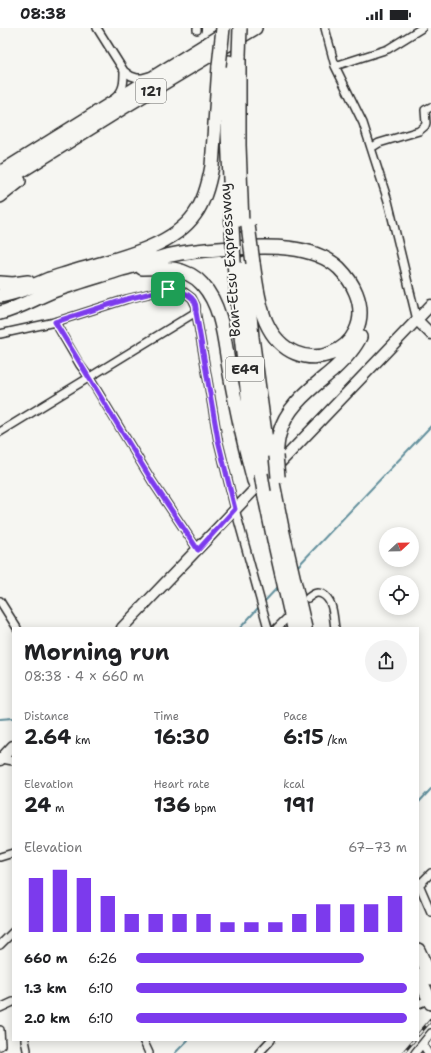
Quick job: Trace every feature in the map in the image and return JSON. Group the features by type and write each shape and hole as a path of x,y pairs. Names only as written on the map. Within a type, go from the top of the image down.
{"highway":[{"path":"117,265 170,237 187,223 200,205 209,180 212,166 229,61 222,28"},
{"name":"Ban-Etsu Expressway","path":"231,28 228,132 241,226"},
{"name":"121","path":"0,184 231,28"},
{"name":"Ban-Etsu Expressway","path":"240,28 229,61 239,144 241,226 252,337 273,459"},
{"name":"121","path":"0,173 255,28"},
{"path":"0,196 52,157 88,133 100,116"},
{"path":"117,265 141,263 166,256 196,251 256,247 294,249 308,252 330,261 339,268 347,277 358,298 360,309 356,330 345,345 337,351 327,355 315,357 305,356 295,354 286,348 274,336 265,321 258,297 244,263 241,226"},
{"path":"0,302 117,265 191,246 225,242 255,240 292,242 315,247 333,255 349,269 361,287 365,298 366,320 363,331 353,350 305,394 289,413 279,434 273,459 269,488 295,612"},
{"name":"Ban-Etsu Expressway","path":"244,263 242,344 258,478"},
{"path":"117,265 171,268 196,278 203,285 211,298 218,312 224,336 239,419 258,478 269,488 279,537 285,590 295,612 304,627"},
{"path":"0,283 53,284"},
{"path":"0,296 53,284"},
{"path":"0,313 8,310 53,284"},
{"path":"419,952 431,978"},
{"path":"419,978 426,1002"}],"street":[{"path":"97,28 124,71 130,76 142,78 148,76 189,50 198,50"},
{"path":"325,28 335,66 363,123 388,201 417,320 431,334"},
{"path":"335,66 388,48 422,28"},
{"path":"100,116 104,104 115,97 122,90 124,71"},
{"path":"371,148 380,143 419,131 426,123 425,110 431,107"},
{"path":"0,334 55,322 127,299 168,289 184,292 192,298 196,306 218,440 235,509 268,627"},
{"path":"123,627 431,305"},
{"path":"0,432 196,312"},
{"path":"55,322 152,481 198,550"},
{"path":"278,627 313,594 318,593 327,598 331,604 334,625"},
{"path":"0,601 16,627"},
{"path":"1,760 12,747"},
{"path":"1,760 12,761"},
{"path":"0,857 12,853"},
{"path":"419,883 431,873"},
{"path":"419,886 431,912"},
{"path":"0,946 12,933"},
{"path":"0,1008 12,1002"},
{"path":"0,1030 2,1045 0,1046"},
{"path":"415,1053 431,1033"},
{"path":"25,1041 27,1050"},
{"path":"143,1041 149,1053"},
{"path":"259,1053 270,1041"},
{"path":"423,1044 428,1053"}],"waterway":[{"path":"297,567 431,426"},
{"path":"262,604 279,586"},
{"path":"241,627 259,607"},
{"path":"0,719 12,718"},
{"path":"419,802 431,789"},
{"path":"175,1053 187,1041"}],"railway":[{"path":"419,1034 431,1020"},
{"path":"403,1053 413,1041"}],"route":[{"path":"168,289 184,292 192,298 196,306 218,440 235,509 198,550 152,481 55,322 127,299 168,289"}]}
